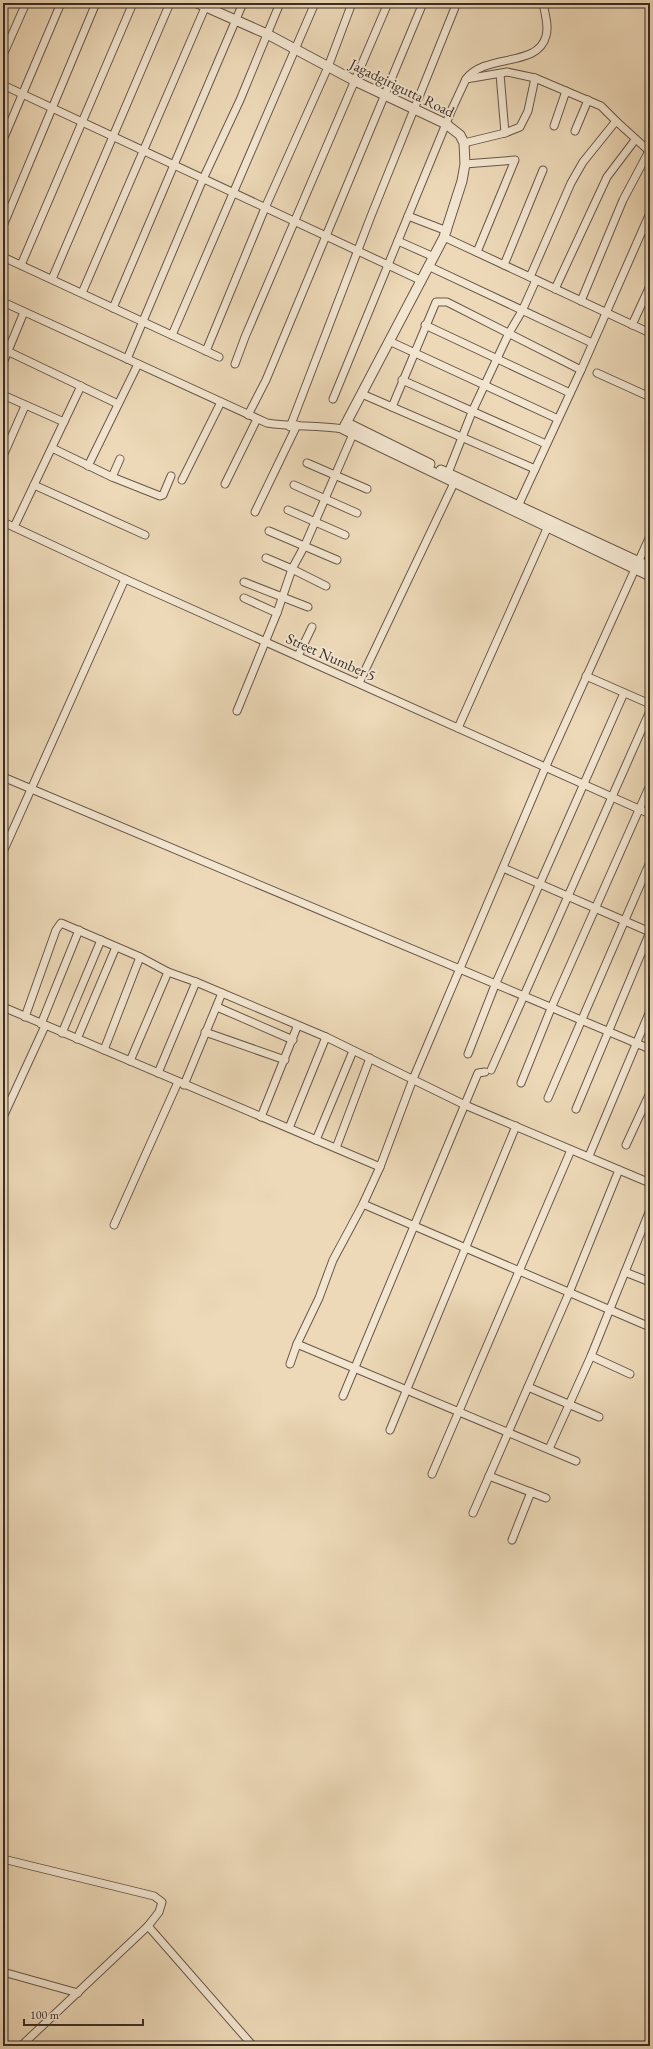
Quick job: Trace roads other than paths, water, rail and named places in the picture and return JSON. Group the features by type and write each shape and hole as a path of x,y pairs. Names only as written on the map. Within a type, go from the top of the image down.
{"street":[{"path":"3,54 26,3"},
{"path":"3,140 61,3"},
{"path":"3,226 96,3"},
{"path":"21,265 134,3"},
{"path":"52,280 170,3"},
{"path":"113,308 243,3"},
{"path":"127,359 203,179 240,100 280,3"},
{"path":"172,335 296,51 315,3"},
{"path":"206,351 265,208 328,67 352,3"},
{"path":"235,364 245,337 388,3"},
{"path":"248,415 266,380 423,3"},
{"path":"333,399 466,79 471,72 482,67 499,61 521,58 534,52 542,46 546,36 547,26 543,3"},
{"path":"82,293 143,151 203,4"},
{"name":"Jagadgirigutta Road","path":"203,4 267,34 296,51 355,81 446,124 460,135 464,143"},
{"path":"255,512 293,426 371,216 416,109 456,4"},
{"path":"466,79 507,72 534,78 601,106 635,140 649,151 623,200 581,301"},
{"path":"500,74 505,134"},
{"path":"345,426 420,280 446,234 457,202 465,164 464,143 505,134 520,127 528,111 534,78"},
{"path":"3,86 420,280"},
{"path":"554,126 566,91"},
{"path":"575,132 588,100"},
{"path":"448,473 472,412 509,333 522,310 571,182 583,162 616,121"},
{"path":"555,289 607,178 635,140"},
{"path":"465,164 515,160 477,252"},
{"path":"504,265 543,170"},
{"path":"518,506 581,370 650,213"},
{"path":"408,216 446,234 477,252 650,333"},
{"path":"398,241 434,257"},
{"path":"3,257 219,357"},
{"path":"428,266 592,343"},
{"path":"632,325 650,286"},
{"path":"3,302 266,424 293,426 345,426 518,506 549,524"},
{"path":"392,408 402,380 436,302 447,302 581,370"},
{"path":"3,363 6,350 24,312"},
{"path":"425,325 570,393"},
{"path":"389,341 558,419"},
{"path":"6,350 118,404"},
{"path":"88,466 138,364"},
{"path":"597,373 650,398"},
{"path":"402,380 546,444"},
{"path":"14,527 81,386"},
{"path":"362,394 535,469"},
{"path":"3,395 64,422"},
{"path":"182,480 221,402"},
{"path":"3,456 25,406"},
{"path":"225,484 257,419"},
{"path":"345,426 353,434 454,483 549,524 636,565 650,576"},
{"path":"237,711 266,642 292,569 306,545 353,434"},
{"path":"52,448 112,477 160,496 163,495 171,476"},
{"path":"112,477 120,459"},
{"path":"307,463 367,489"},
{"path":"359,683 454,483"},
{"path":"34,485 145,535"},
{"path":"294,485 357,513"},
{"path":"288,510 345,535"},
{"name":"Street Number 5","path":"3,522 124,579 546,766 612,798 650,814"},
{"path":"458,728 549,524"},
{"path":"269,531 306,545 337,560"},
{"path":"290,1364 297,1344 319,1298 332,1260 363,1204 380,1167 413,1079 546,766 650,536"},
{"path":"266,558 326,586"},
{"path":"636,565 650,567"},
{"path":"3,852 30,788 124,579"},
{"path":"244,582 308,606"},
{"path":"244,598 277,613"},
{"path":"298,656 312,627"},
{"path":"586,676 650,704"},
{"path":"468,1054 495,985 624,693"},
{"path":"343,1396 353,1369 478,1074 488,1071 525,995 650,711"},
{"path":"3,777 495,985 552,1006 650,1049"},
{"path":"521,1083 552,1006 650,785"},
{"path":"548,1098 650,862"},
{"path":"503,868 650,932 576,1109"},
{"path":"25,1017 56,930 61,923 168,972 196,982 297,1027 326,1037 465,1105 650,1183"},
{"path":"3,1117 43,1025 79,930"},
{"path":"62,1033 101,940"},
{"path":"77,1040 116,947"},
{"path":"104,1050 140,958"},
{"path":"130,1061 168,972"},
{"path":"158,1073 196,982"},
{"path":"114,1225 222,994"},
{"path":"3,1007 77,1040 104,1050 380,1167"},
{"path":"217,1007 292,1040"},
{"path":"589,1156 650,1011"},
{"path":"261,1117 297,1027"},
{"path":"205,1032 284,1060"},
{"path":"289,1128 326,1037"},
{"path":"316,1140 353,1051"},
{"path":"336,1148 370,1058"},
{"path":"626,1145 650,1093"},
{"path":"390,1430 516,1126"},
{"path":"432,1474 571,1150"},
{"path":"473,1513 569,1293 619,1170"},
{"path":"363,1204 650,1327"},
{"path":"549,1449 570,1405 625,1272 647,1230 650,1210"},
{"path":"625,1272 650,1282"},
{"path":"297,1344 353,1369 459,1411 576,1461"},
{"path":"591,1356 630,1374"},
{"path":"528,1387 599,1417"},
{"path":"489,1476 546,1498"},
{"path":"512,1540 531,1492"},
{"path":"3,1859 154,1896 162,1902 159,1912 148,1926 26,2044"},
{"path":"148,1926 253,2046"},
{"path":"3,1972 78,1993"}]}
